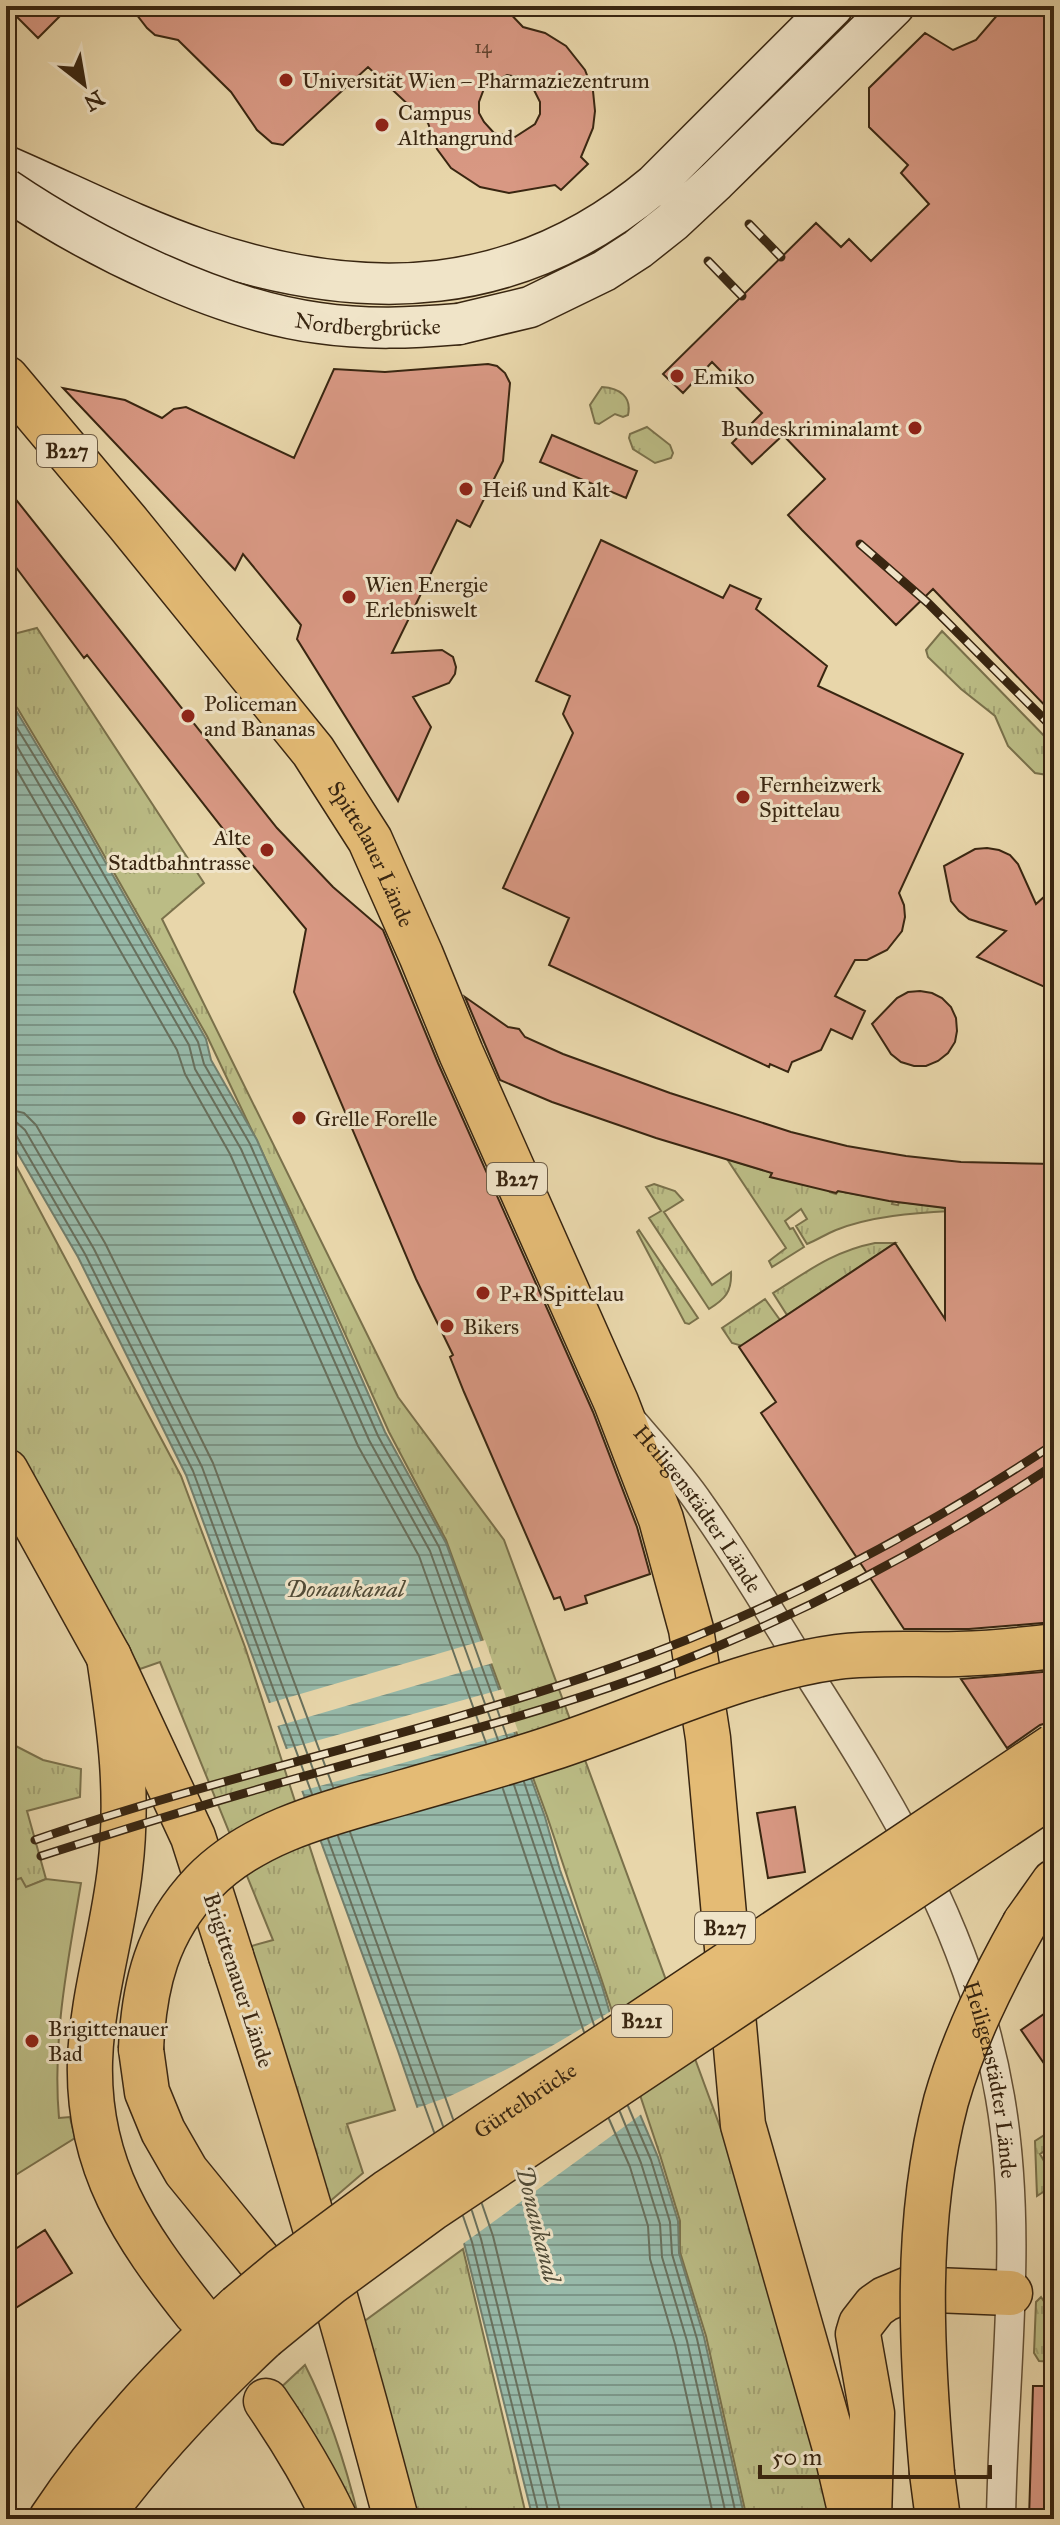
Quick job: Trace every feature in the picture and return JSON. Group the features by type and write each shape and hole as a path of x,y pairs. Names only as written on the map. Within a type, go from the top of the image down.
{"main road":[{"name":"Nordbergbrücke","path":"6,166 199,249 241,262 340,282 388,285 467,277 506,268 544,254 576,239 629,205 687,152 833,6"},
{"name":"Nordbergbrücke","path":"6,189 67,228 124,257 217,296 268,313 361,328 409,329 459,324 530,307 604,271 638,249 716,181 894,6"},
{"path":"746,94 776,122"},
{"name":"Spittelauer Lände","path":"6,378 313,751 370,840 616,1402"},
{"name":"Heiligenstädter Lände","path":"616,1402 661,1519 691,1629 708,1738 743,2125 837,2455 852,2519"},
{"name":"Brigittenauer Lände","path":"6,1471 109,1657 193,1837 289,2132 396,2519"},
{"path":"361,2385 186,2171 163,2131 147,2092 141,2049 149,1978 160,1947 179,1912 203,1883 234,1857 263,1839 295,1825 550,1749 793,1665 875,1654 972,1653 1054,1646"},
{"path":"109,1657 122,1739 125,1805 120,1869 90,2061 94,2121 107,2172 126,2215 157,2265 233,2319"},
{"name":"Gürtelbrücke","path":"51,2519 103,2449 184,2357 233,2319 292,2262 389,2191 1054,1746"},
{"name":"Gürtelbrücke","path":"233,2319 330,2283 431,2209 1054,1793"},
{"path":"938,2519 924,2380 922,2304 933,2167 946,2102 964,2048 993,1979 1025,1923 1054,1882"},
{"path":"869,2519 872,2413 858,2334 861,2324 875,2306 909,2289 1010,2293"},
{"name":"Gürtelbrücke","path":"99,2519 155,2447 219,2379 233,2319"},
{"path":"266,2401 304,2459 335,2519"}],"street":[{"name":"Heiligenstädter Lände","path":"616,1402 699,1502 875,1779 936,1893 966,1965 1000,2097 1011,2206 1001,2519"}],"green space":[{"path":"602,387 614,389 626,398 628,415 615,414 599,424 595,423 590,405"},
{"path":"647,427 670,445 671,458 655,463 633,449 630,434"},
{"path":"37,628 204,883 162,919 398,1397 504,1540 740,2181 835,2519 747,2519 706,2336 680,2252 680,2221 660,2155 547,1816 446,1540 389,1432 207,1036 76,806 6,694 6,636"},
{"path":"942,631 1054,746 1054,776 1035,773 1008,746 995,716 928,657 926,650"},
{"path":"6,1147 181,1476 245,1647 395,2110 347,2124 363,2173 328,2203 248,1947 273,1940 160,1662 140,1669 6,1435"},
{"path":"727,1159 772,1173 771,1177 831,1189 830,1192 836,1194 838,1191 893,1201 892,1204 898,1205 899,1202 951,1211 864,1221 807,1244 796,1226 807,1219 801,1209 785,1221 804,1247 772,1267 769,1261 786,1248"},
{"path":"654,1184 675,1191 683,1200 664,1212 712,1285 731,1272 726,1294 709,1309 649,1218 661,1211 646,1187"},
{"path":"639,1230 698,1318 689,1324 685,1323 637,1232"},
{"path":"875,1243 895,1243 787,1315 773,1293 834,1257"},
{"path":"765,1299 780,1320 742,1346 732,1343 722,1328"},
{"path":"6,1741 43,1760 81,1769 80,1797 27,1811 46,1879 25,1888 21,1879 6,1883"},
{"name":"Brigittenauer Bad","path":"21,1878 26,1887 46,1879 81,1883 62,2000 57,2088 59,2118 70,2117 75,2138 6,2181 6,1883"},
{"path":"1049,2132 1054,2138 1054,2169 1043,2152 1040,2154 1051,2173 1054,2172 1054,2185 1037,2196 1035,2141"},
{"path":"463,2249 527,2519 411,2519 362,2323"},
{"path":"1041,2297 1054,2316 1054,2362 1039,2361 1034,2353 1036,2302"},
{"path":"305,2365 336,2440 359,2519 348,2519 276,2392"}],"water":[{"name":"Donaukanal","path":"6,698 74,807 206,1039 211,1060 257,1140 385,1432 446,1543 545,1817 560,1870 602,1986 638,2110 658,2157 678,2221 679,2253 704,2337 745,2519 533,2519 464,2243 398,2051 186,1475 78,1257 6,1133"}],"pier":[{"path":"485,1640 493,1663 274,1727 266,1704"},
{"path":"503,1689 518,1731 298,1792 283,1750"},
{"path":"613,2010 643,2113 460,2246 414,2109 501,2072"}],"building":[{"path":"6,6 70,6 38,38"},
{"path":"130,6 503,6 523,27 545,33 566,46 585,70 593,91 595,111 593,128 581,157 588,164 561,190 555,185 509,193 480,187 451,168 437,149 428,123 368,67 283,145 272,143 257,130 231,92 178,40 155,35","holes":["507,75 531,84 540,102 540,114 535,124 515,137 494,133 479,113 485,86"]},
{"name":"Bundeskriminalamt","path":"1005,6 1054,6 1054,715 933,589 896,625 802,530 788,515 825,479 783,435 752,464 732,443 762,413 712,362 683,393 663,374 816,223 841,247 849,239 871,261 929,204 901,173 908,165 869,127 869,88 925,33 953,50 976,40"},
{"name":"Wien Energie Erlebniswelt","path":"488,364 497,366 510,383 503,461 470,527 457,520 392,653 442,650 453,657 456,667 449,683 413,697 431,727 398,801 297,639 301,625 243,554 235,570 63,388 125,400 162,418 174,409 186,407 294,458 334,369 385,372"},
{"path":"552,435 637,471 626,498 540,462"},
{"name":"P+R Spittelau","path":"6,487 277,828 333,887 383,930 438,1063 593,1412 637,1527 650,1574 585,1596 587,1603 565,1610 560,1597 554,1599 464,1392 450,1357 453,1355 416,1279 294,992 306,929 238,848 87,655 84,658 6,554"},
{"name":"Fernheizwerk Spittelau","path":"601,540 723,598 730,585 761,599 756,609 827,666 818,686 963,754 899,893 905,917 902,931 887,950 867,960 855,960 835,996 865,1011 852,1039 831,1029 821,1050 792,1062 788,1072 770,1064 769,1067 549,965 569,918 503,888 573,733 563,714 570,696 536,681"},
{"path":"987,848 1010,855 1018,864 1036,904 1054,888 1054,991 977,957 1006,931 969,919 959,911 951,901 944,866 975,849"},
{"path":"920,991 942,998 951,1007 957,1031 948,1053 926,1066 914,1066 901,1062 891,1054 872,1024 897,998 908,992"},
{"path":"465,997 508,1027 519,1029 525,1037 563,1054 791,1132 906,1156 961,1162 1054,1164 1054,1622 969,1629 904,1629 761,1413 776,1402 739,1347 895,1243 945,1319 945,1208 836,1193 770,1177 772,1173 656,1138 552,1102 500,1080"},
{"path":"1054,1671 1054,1721 1040,1725 1007,1748 961,1679"},
{"path":"795,1807 805,1872 768,1878 757,1813"},
{"path":"1054,2007 1054,2078 1021,2030"},
{"path":"45,2230 72,2273 6,2314 6,2255"},
{"path":"1033,2386 1054,2386 1054,2519 1029,2519"}],"railway":[{"path":"749,224 781,257"},
{"path":"708,261 742,296"},
{"path":"860,544 928,603 1054,729"},
{"path":"35,1840 107,1816 470,1713 672,1646 841,1569 949,1510 1054,1444"},
{"path":"41,1856 244,1793 534,1712 664,1668 766,1625 865,1577 961,1523 1054,1465"}],"place":[{"name":"Universität Wien – Pharmaziezentrum","path":"286,80"},
{"name":"Campus Althangrund","path":"382,125"},
{"name":"Emiko","path":"677,376"},
{"name":"Bundeskriminalamt","path":"915,428"},
{"name":"Heiß und Kalt","path":"466,489"},
{"name":"Wien Energie Erlebniswelt","path":"349,597"},
{"name":"Policeman and Bananas","path":"188,716"},
{"name":"Fernheizwerk Spittelau","path":"743,797"},
{"name":"Alte Stadtbahntrasse","path":"267,850"},
{"name":"Grelle Forelle","path":"299,1118"},
{"name":"P+R Spittelau","path":"483,1293"},
{"name":"Bikers","path":"447,1326"},
{"name":"Brigittenauer Bad","path":"32,2041"}]}
